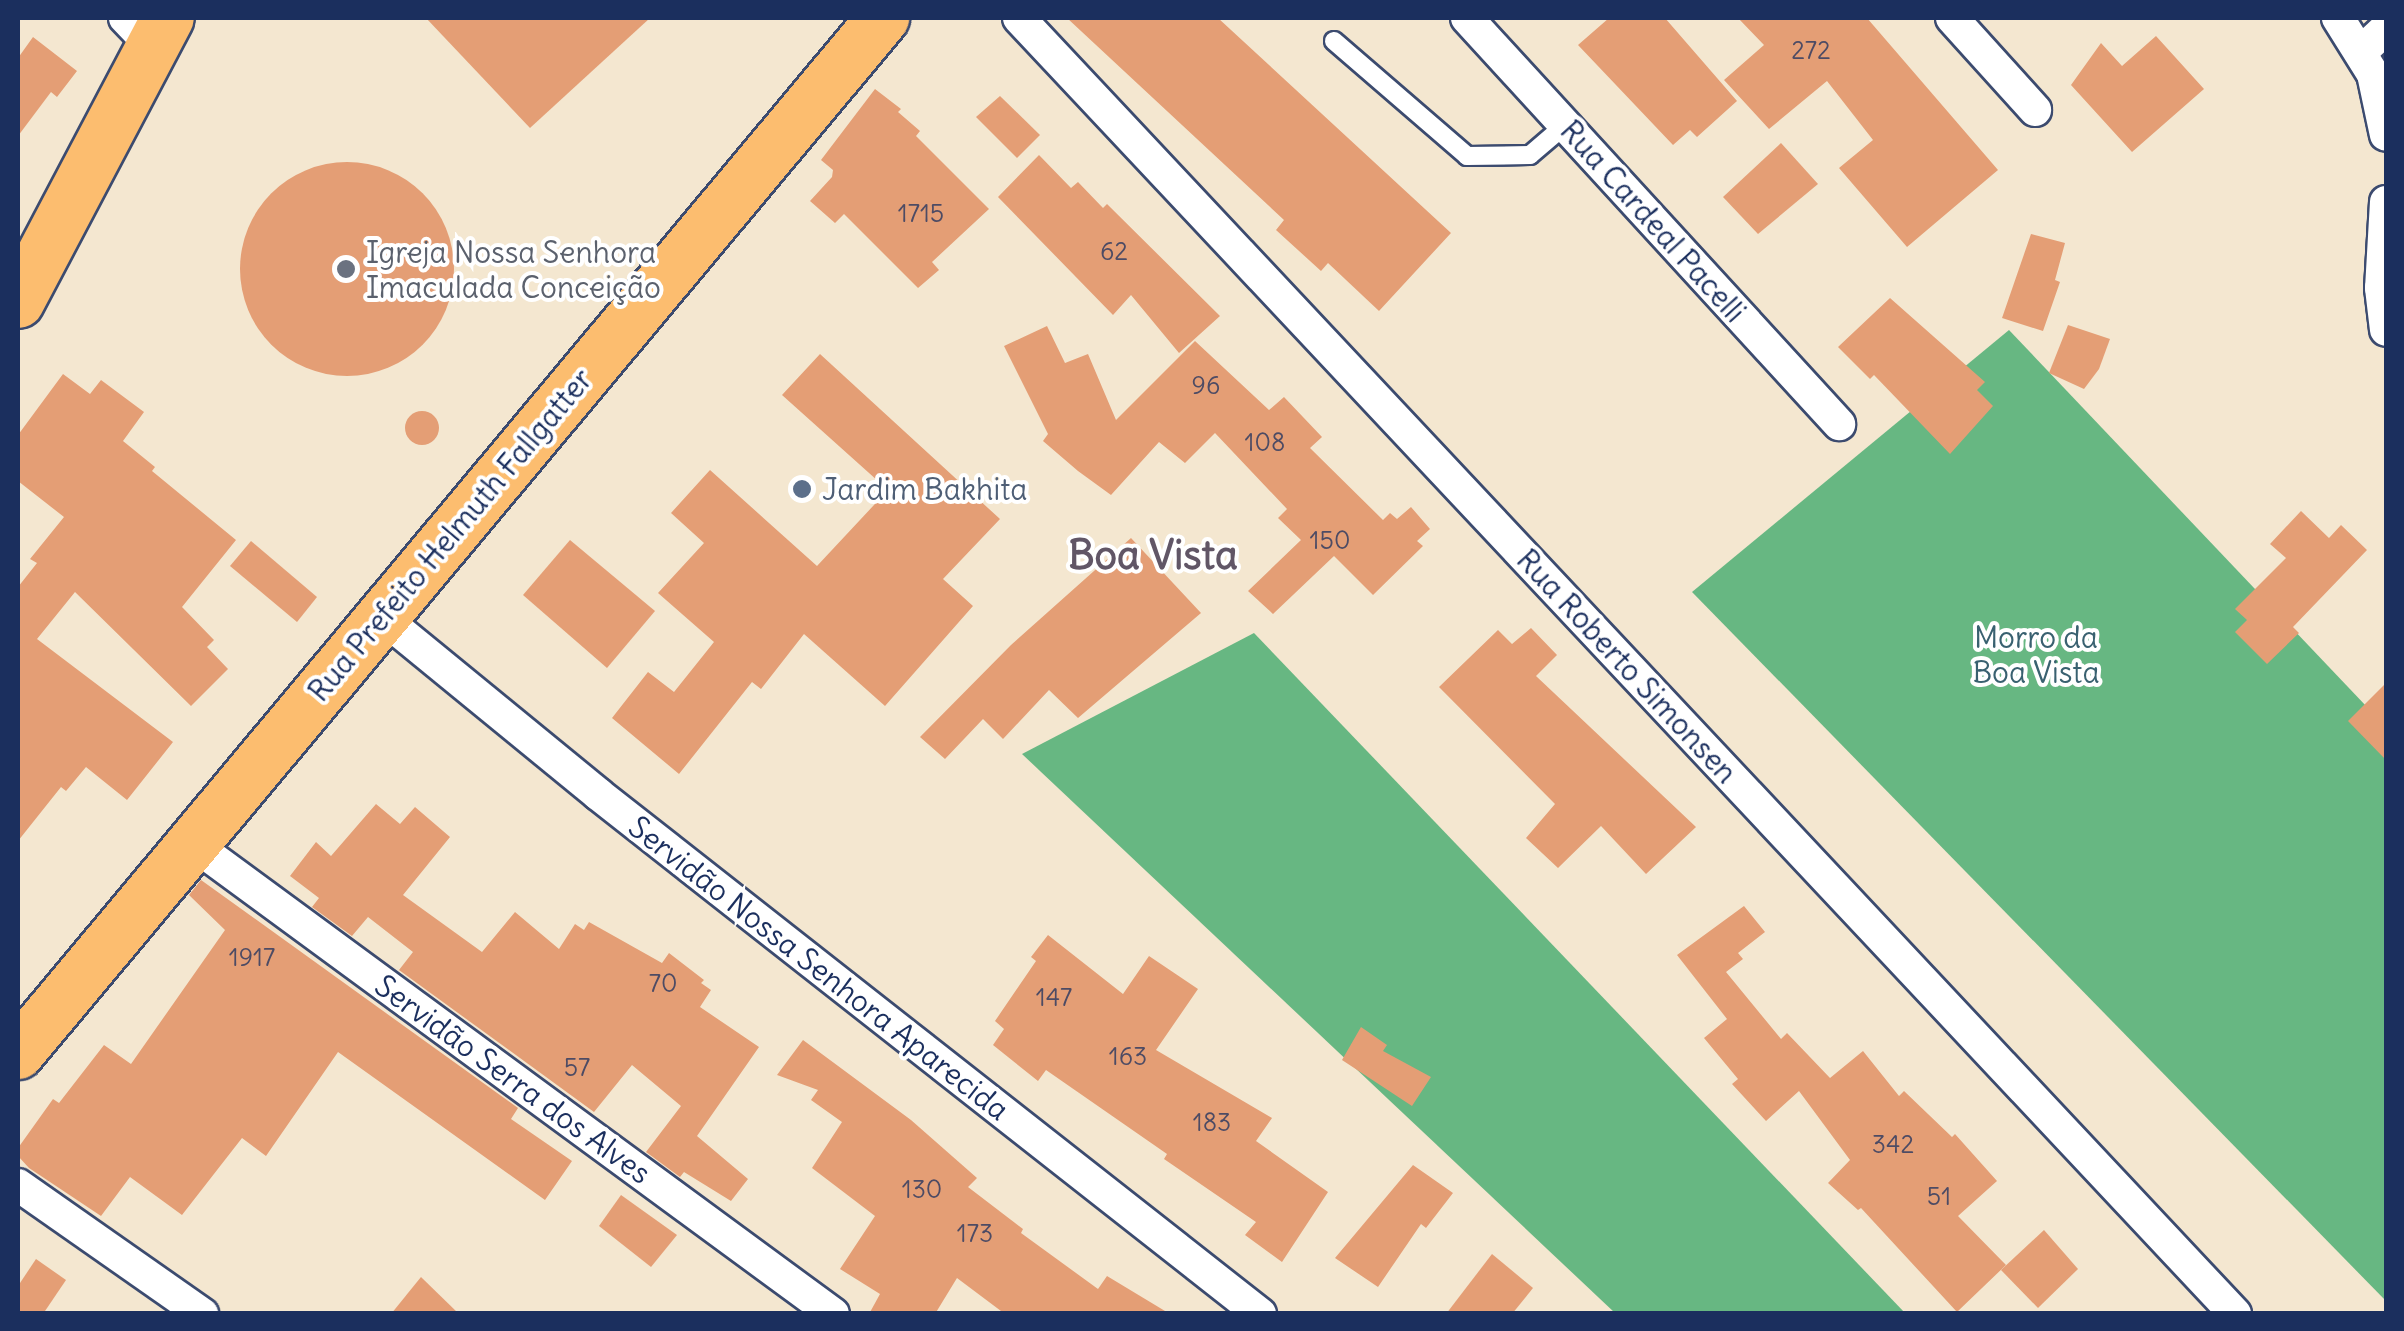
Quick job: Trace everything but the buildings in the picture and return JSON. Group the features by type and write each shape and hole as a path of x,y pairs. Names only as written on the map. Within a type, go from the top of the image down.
{"main road":[{"name":"Rua Prefeito Helmuth Fallgatter","path":"18,1053 883,18"},
{"path":"18,302 149,27"}],"street":[{"name":"Rua Roberto Simonsen","path":"1019,18 2235,1314"},
{"name":"Rua Cardeal Pacelli","path":"1467,18 1840,424"},
{"path":"1952,18 2035,110"},
{"path":"2338,18 2374,40 2372,74 2386,135"},
{"path":"2386,202 2381,288 2386,330"},
{"name":"Servidão Nossa Senhora Aparecida","path":"382,617 645,831 1260,1314"},
{"name":"Servidão Serra dos Alves","path":"192,844 833,1314"},
{"path":"18,1185 202,1314"}],"lane":[{"path":"1334,41 1467,156 1530,154 1565,125"}],"green space":[{"name":"Morro da Boa Vista","path":"2009,330 2386,727 2386,1301 1692,592"},
{"path":"1254,633 1905,1313 1615,1313 1022,754"}],"place":[{"name":"Igreja Nossa Senhora Imaculada Conceição","path":"346,269"},
{"name":"Jardim Bakhita","path":"802,489"}],"district":[{"name":"Boa Vista","path":"1153,555"}]}
